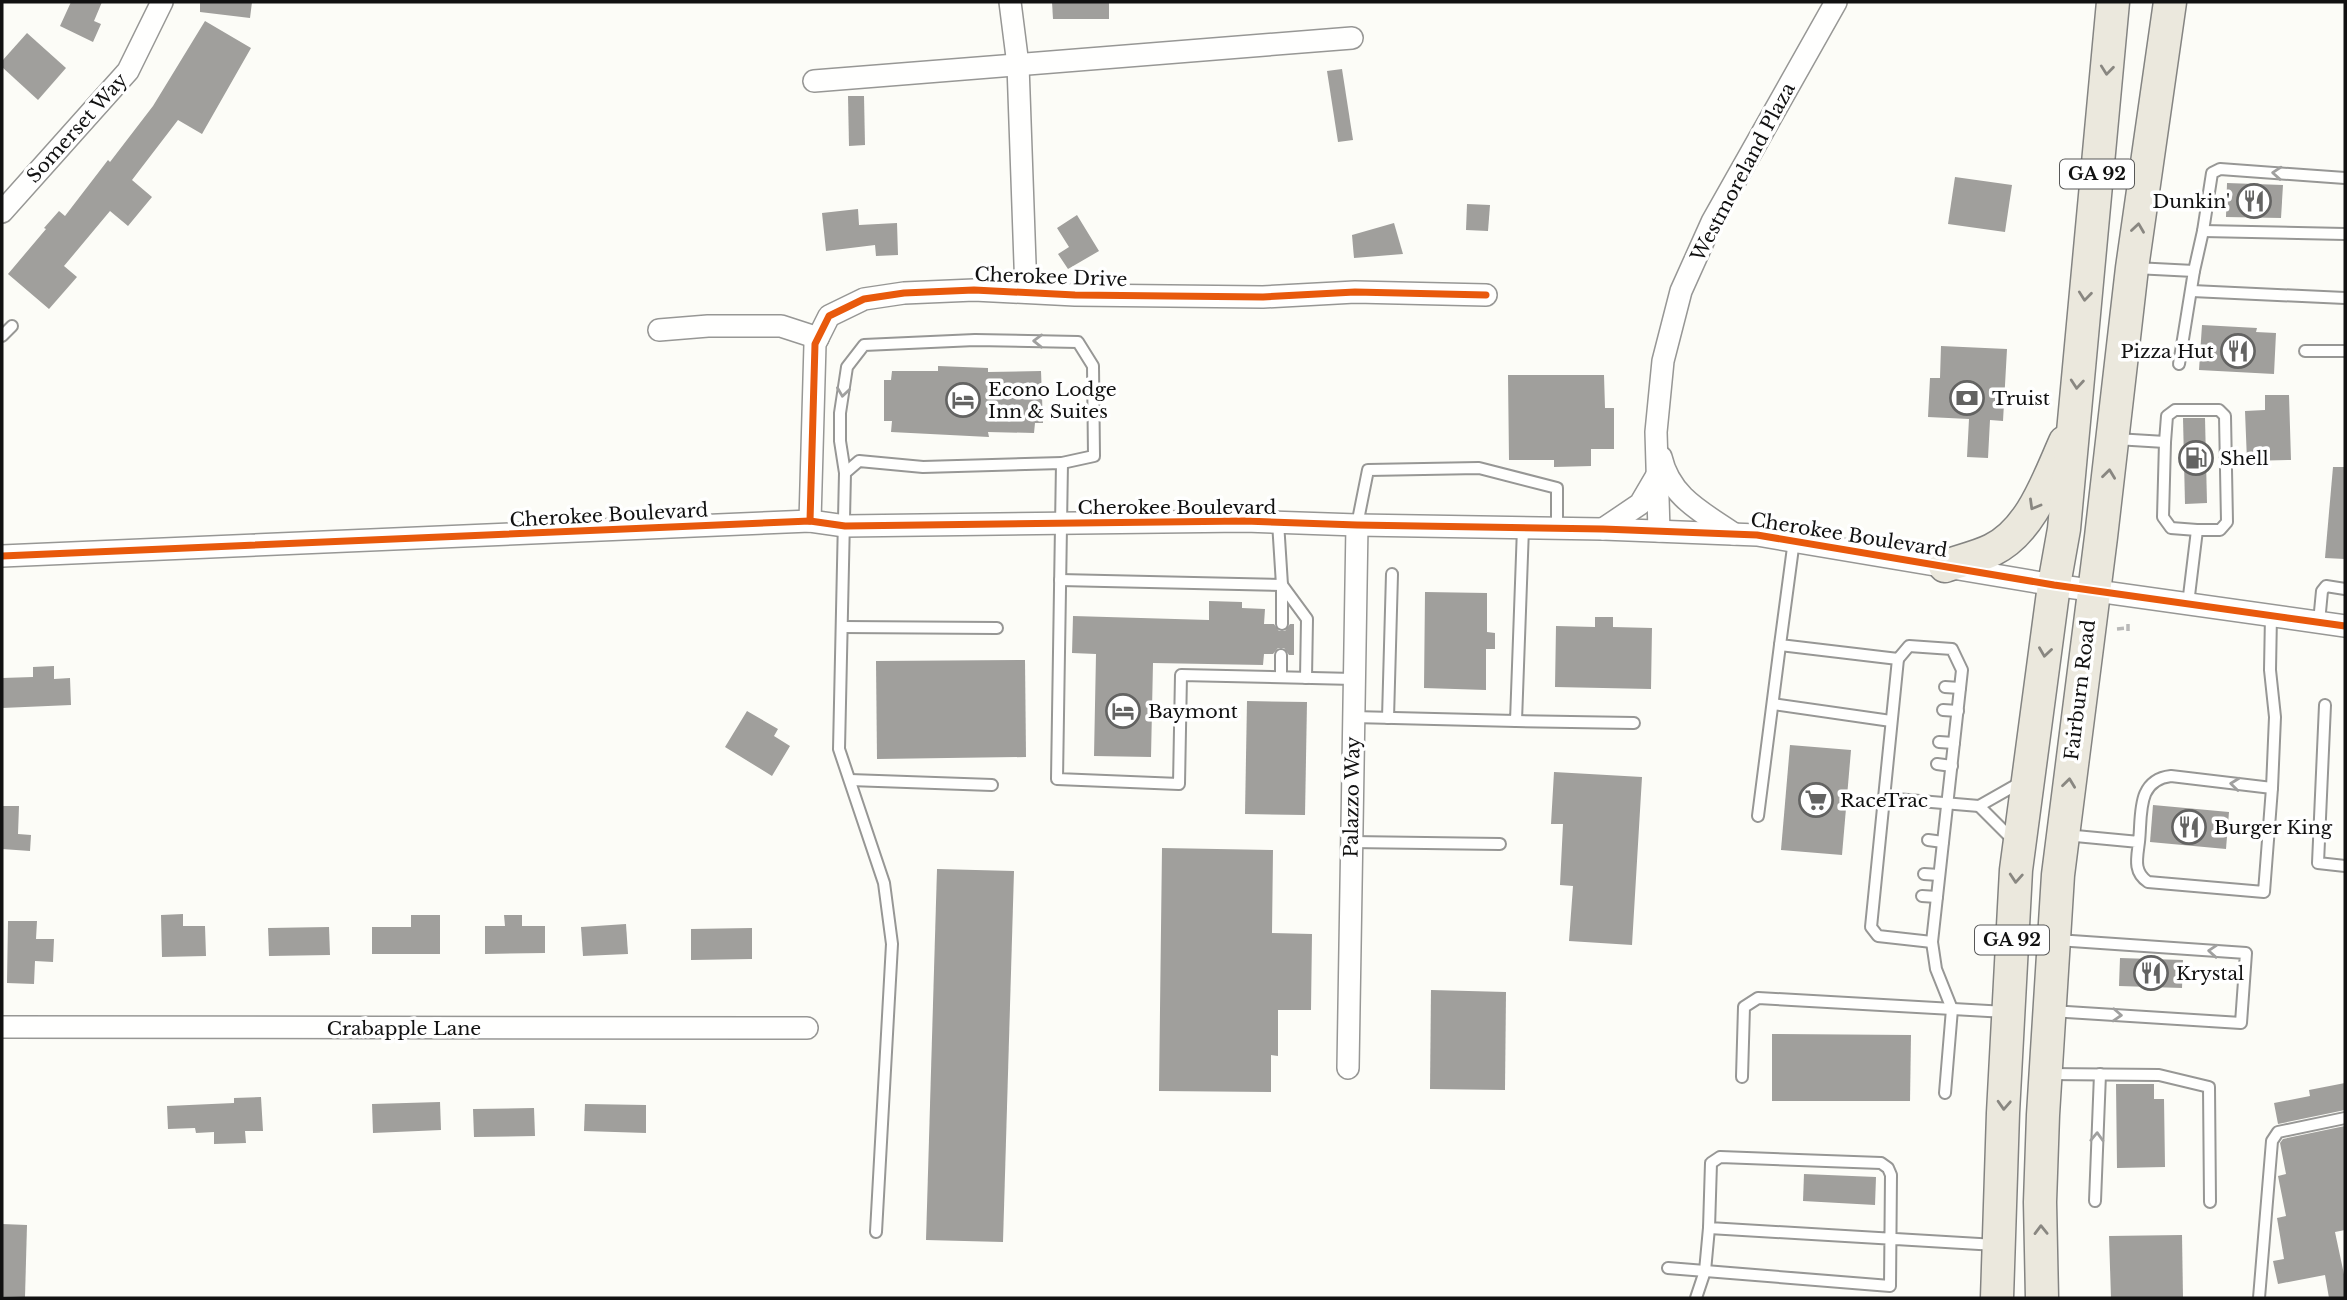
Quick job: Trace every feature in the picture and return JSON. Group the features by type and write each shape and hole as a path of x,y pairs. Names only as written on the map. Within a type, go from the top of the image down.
{"main road":[{"name":"Fairburn Road","path":"1997,1298 2019,845 2064,529 2113,2"},
{"name":"Fairburn Road","path":"2042,1298 2040,1202 2045,1074 2063,835 2132,268 2170,2"},
{"path":"1945,566 1992,550 2015,534 2033,507 2074,422"}],"street":[{"name":"Somerset Way","path":"2,212 128,71 162,2"},
{"path":"1010,2 1018,65 1026,292"},
{"name":"Westmoreland Plaza","path":"1659,531 1656,432 1663,361 1681,291 1712,222 1836,2"},
{"path":"814,81 1352,38"},
{"name":"Cherokee Drive","path":"818,338 828,316 864,299 904,293 974,290 1254,296 1355,292 1486,295"},
{"path":"659,330 708,326 781,326 818,338 815,344 810,521"},
{"name":"Westmoreland Plaza","path":"1656,432 1664,469 1679,496 1734,534"},
{"path":"1603,529 1640,504 1657,475"},
{"name":"Cherokee Boulevard","path":"2,556 810,521 845,526 1278,522 1603,529 1757,535 2054,585 2345,626"},
{"name":"Palazzo Way","path":"1348,1068 1357,525"},
{"name":"Crabapple Lane","path":"2,1027 807,1028"}],"lane":[{"path":"2179,364 2212,173 2220,169 2345,178"},
{"path":"2203,231 2345,234"},
{"path":"2132,268 2194,271"},
{"path":"2192,291 2345,298"},
{"path":"2,336 12,326"},
{"path":"845,473 859,461 923,467 1062,463 1094,456 1093,366 1078,342 975,340 864,345 847,367 840,413 840,441 845,473 845,526 839,749 884,883 892,944 876,1231"},
{"path":"2305,351 2345,351"},
{"path":"2175,410 2219,410 2225,416 2227,522 2220,530 2171,528 2163,517 2165,442 2167,416 2175,410"},
{"path":"2113,439 2165,442"},
{"path":"1062,463 1057,779 1179,784 1181,675 1354,679"},
{"path":"1357,525 1368,470 1479,468 1557,488 1557,528"},
{"path":"1278,522 1283,585 1282,624"},
{"path":"1516,721 1523,527"},
{"path":"2188,604 2197,530"},
{"path":"1758,816 1794,541"},
{"path":"1388,718 1392,574"},
{"path":"1060,580 1283,585"},
{"path":"1283,585 1307,619 1306,678"},
{"path":"2319,622 2322,591 2326,586 2345,589"},
{"path":"2271,615 2270,670 2275,717 2272,788 2264,892 2148,882 2138,873 2136,865 2145,791 2155,780 2171,776 2272,788"},
{"path":"842,627 997,628"},
{"path":"1780,645 1898,659"},
{"path":"1932,942 1878,936 1871,927 1880,892 1880,836 1898,659 1909,646 1952,649 1962,670 1932,942 1936,969 1952,1009 1945,1093"},
{"path":"1281,677 1282,655"},
{"path":"1895,682 1909,683"},
{"path":"1945,687 1960,688"},
{"path":"1773,704 1891,720"},
{"path":"2325,705 2318,863 2345,866"},
{"path":"1893,706 1906,707"},
{"path":"1943,710 1958,712"},
{"path":"1353,717 1634,723"},
{"path":"1890,737 1902,738"},
{"path":"1940,742 1954,743"},
{"path":"1888,759 1900,760"},
{"path":"1937,764 1952,766"},
{"path":"1884,798 1979,806 2028,777"},
{"path":"850,780 992,785"},
{"path":"1979,806 2019,845"},
{"path":"2063,835 2139,842"},
{"path":"1880,836 1892,837"},
{"path":"1928,840 1943,842"},
{"path":"1351,842 1500,844"},
{"path":"1924,874 1940,876"},
{"path":"1922,896 1937,897"},
{"path":"2048,1011 2241,1023 2246,953 2053,940"},
{"path":"1742,1077 1744,1007 1758,998 2009,1012"},
{"path":"2045,1074 2159,1075 2209,1087 2210,1202"},
{"path":"2095,1200 2100,1074"},
{"path":"2259,1298 2272,1140 2278,1132 2345,1118"},
{"path":"1696,1298 1705,1271 1711,1163 1720,1157 1881,1163 1888,1168 1891,1175 1889,1298"},
{"path":"1709,1228 1999,1246"},
{"path":"1668,1268 1890,1286"}],"path":[{"path":"2117,629 2128,629 2128,621"}],"building":[{"path":"71,2 102,2 94,21 101,24 93,42 60,26"},
{"path":"200,2 252,2 250,18 200,12"},
{"path":"1052,2 1109,2 1109,19 1053,19"},
{"path":"205,21 251,48 202,134 178,120 132,180 152,197 128,226 110,211 64,266 77,277 49,309 8,274 59,211 65,216 108,160 110,162 153,106"},
{"path":"27,33 66,68 38,100 2,67 2,61"},
{"path":"1342,69 1353,140 1338,142 1327,71"},
{"path":"848,96 864,96 865,145 849,146"},
{"path":"1955,177 2012,185 2005,232 1948,224"},
{"name":"Dunkin'","path":"2227,183 2283,185 2281,218 2226,217"},
{"path":"1467,204 1490,205 1488,231 1466,230"},
{"path":"858,209 859,225 897,223 898,255 876,256 875,245 826,251 822,213"},
{"path":"1077,215 1099,251 1068,269 1058,254 1069,247 1057,228"},
{"path":"1394,223 1403,254 1354,258 1352,235"},
{"name":"Pizza Hut","path":"2202,325 2257,328 2256,332 2276,333 2274,374 2199,370"},
{"name":"Truist","path":"1941,346 2007,349 2003,421 1990,420 1988,458 1967,457 1969,419 1928,417 1930,378 1940,378"},
{"name":"Econo Lodge Inn & Suites","path":"938,366 988,368 988,372 1041,371 1043,423 1035,423 1034,433 988,432 989,437 891,432 892,421 884,421 884,380 891,380 892,371 938,371"},
{"path":"1508,375 1604,375 1605,408 1614,408 1614,449 1591,449 1591,466 1554,467 1554,460 1509,460"},
{"path":"2265,395 2289,395 2291,460 2247,461 2245,411 2265,410"},
{"path":"2183,418 2205,418 2207,503 2185,504"},
{"path":"2333,467 2345,467 2345,559 2325,558"},
{"path":"1425,592 1487,593 1487,632 1495,633 1495,649 1486,649 1486,690 1424,688"},
{"name":"Baymont","path":"1209,601 1242,602 1242,608 1265,609 1264,624 1274,624 1279,631 1285,631 1290,624 1294,624 1294,655 1289,655 1284,648 1278,648 1273,654 1264,654 1263,665 1153,663 1151,757 1094,756 1096,654 1072,653 1073,616 1209,620"},
{"path":"1595,617 1613,617 1613,627 1652,628 1651,689 1555,687 1556,626 1595,627"},
{"path":"1025,660 1026,757 877,759 876,661"},
{"path":"54,666 54,679 70,678 71,705 2,708 2,678 33,677 33,667"},
{"path":"1247,701 1307,702 1305,815 1245,814"},
{"path":"747,711 778,729 774,736 790,746 772,776 725,747"},
{"name":"RaceTrac","path":"1790,745 1851,750 1842,855 1781,850"},
{"path":"1554,772 1642,777 1632,945 1569,941 1573,886 1560,885 1563,824 1551,824"},
{"name":"Burger King","path":"2153,805 2229,812 2226,849 2150,842"},
{"path":"2,806 19,806 18,834 31,835 30,851 2,849"},
{"path":"1162,848 1273,850 1272,933 1312,934 1311,1010 1278,1010 1278,1056 1271,1055 1271,1092 1159,1091"},
{"path":"937,869 1014,871 1003,1242 926,1240"},
{"path":"183,914 183,926 205,926 206,956 162,957 161,915"},
{"path":"411,915 440,915 440,954 372,954 372,927 411,927"},
{"path":"504,915 522,915 522,926 545,926 545,953 485,954 485,926 505,926"},
{"path":"8,921 37,921 36,939 54,939 53,962 35,961 34,984 7,983"},
{"path":"626,924 628,954 583,956 581,927"},
{"path":"329,927 330,955 269,956 268,928"},
{"path":"752,928 752,959 691,960 691,929"},
{"name":"Krystal","path":"2120,958 2183,960 2182,988 2119,986"},
{"path":"1431,990 1506,992 1505,1090 1430,1089"},
{"path":"1772,1034 1911,1035 1910,1101 1772,1101"},
{"path":"2345,1083 2345,1110 2278,1124 2274,1103 2310,1096 2309,1090"},
{"path":"2116,1084 2154,1084 2154,1099 2164,1099 2165,1167 2117,1168"},
{"path":"261,1097 263,1131 245,1131 246,1143 214,1144 214,1132 196,1133 195,1128 168,1129 167,1106 234,1103 234,1098"},
{"path":"440,1102 441,1130 373,1133 372,1104"},
{"path":"585,1104 646,1105 646,1133 584,1131"},
{"path":"534,1108 535,1136 474,1137 473,1109"},
{"path":"2345,1126 2345,1230 2335,1232 2345,1279 2345,1298 2329,1298 2325,1275 2278,1284 2273,1261 2284,1259 2277,1218 2286,1216 2278,1176 2286,1174 2280,1143 2283,1139"},
{"path":"1804,1174 1876,1177 1875,1205 1803,1201"},
{"path":"2,1224 27,1225 25,1297 2,1296"},
{"path":"2182,1235 2183,1298 2111,1298 2109,1236"}],"cycle path":[{"path":"810,521 815,344 829,316 864,299 904,293 974,290 1075,295 1263,297 1355,292 1486,295"},
{"path":"2,556 810,521 845,526 1245,521 1603,529 1757,535 2054,585 2345,626"}],"place":[{"name":"Dunkin'","path":"2254,201"},
{"name":"Pizza Hut","path":"2238,351"},
{"name":"Truist","path":"1967,398"},
{"name":"Econo Lodge Inn & Suites","path":"963,400"},
{"name":"Shell","path":"2196,458"},
{"name":"Baymont","path":"1123,711"},
{"name":"RaceTrac","path":"1816,800"},
{"name":"Burger King","path":"2189,827"},
{"name":"Krystal","path":"2151,973"}]}
